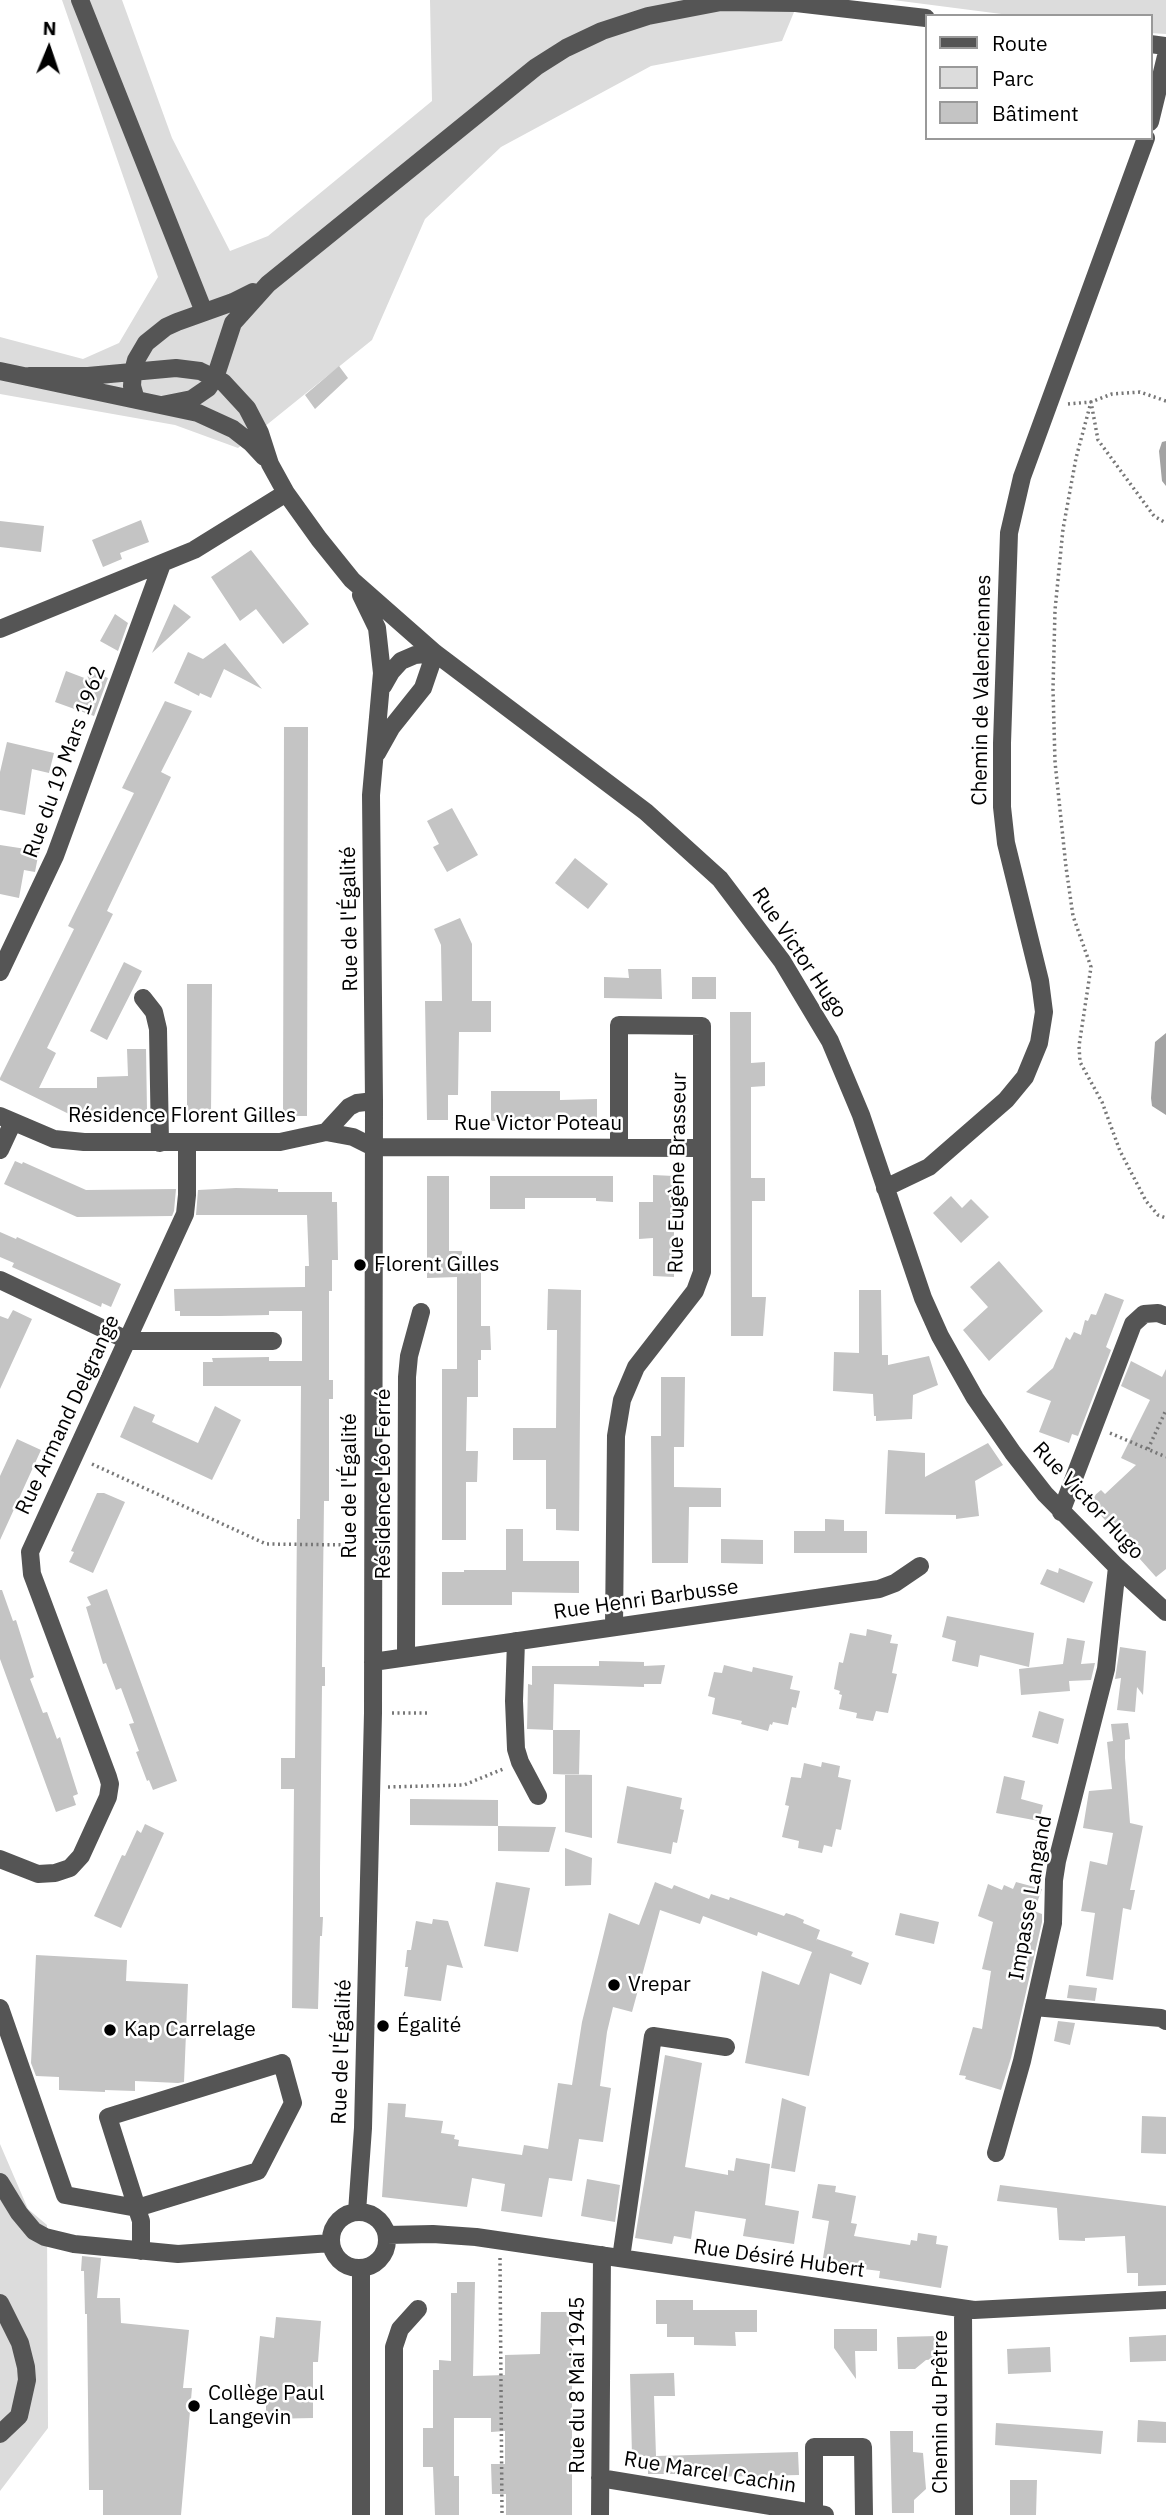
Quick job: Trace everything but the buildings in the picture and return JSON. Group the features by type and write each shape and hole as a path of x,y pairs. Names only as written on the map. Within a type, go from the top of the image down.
{"street":[{"path":"80,0 204,312"},
{"path":"162,405 192,400 203,394 215,378 233,323 268,284 537,67 566,48 602,31 661,12 721,2 796,3 925,18"},
{"path":"1152,114 1166,55"},
{"name":"Chemin de Valenciennes","path":"885,1188 929,1167 1011,1095 1034,1061 1043,1026 1043,1004 1037,965 1003,825 1002,743 1009,533 1020,485 1145,140"},
{"path":"136,400 132,386 133,370 140,353 158,333 177,322 233,302 268,284"},
{"path":"29,376 88,376 133,370 188,369 215,378 229,387 247,408 260,433 270,464"},
{"path":"0,371 198,413 224,423 251,443 270,464"},
{"name":"Rue Victor Hugo","path":"270,464 286,493 319,540 352,580 435,653 646,811 720,879 782,961 818,1018 848,1080 923,1298 951,1357 999,1434 1061,1512 1117,1567 1162,1601"},
{"path":"0,629 206,545 286,493"},
{"name":"Rue du 19 Mars 1962","path":"0,972 55,856 162,564"},
{"name":"Rue de l'Égalité","path":"352,580 377,628 382,659 382,689 371,807 374,1101 373,1713 362,2146 357,2212"},
{"name":"Rue de l'Égalité","path":"374,760 391,728 423,688 435,653 415,655 401,661 382,689"},
{"path":"143,998 154,1012 158,1029 160,1143"},
{"name":"Rue Eugène Brasseur","path":"614,1627 616,1436 619,1413 626,1387 636,1367 699,1285 702,1272 702,1026 619,1026 619,1147"},
{"name":"Résidence Florent Gilles","path":"326,1132 349,1107 365,1101 374,1101"},
{"path":"0,1150 7,1119"},
{"name":"Résidence Florent Gilles","path":"7,1119 54,1139 69,1142 280,1142 326,1132 353,1137 373,1147"},
{"name":"Rue Armand Delgrange","path":"0,1859 38,1874 55,1873 69,1868 81,1856 109,1790 108,1777 30,1566 33,1545 129,1341 185,1214 187,1142"},
{"name":"Rue Victor Poteau","path":"373,1147 702,1147"},
{"path":"0,1280 129,1341 273,1341"},
{"name":"Résidence Léo Ferré","path":"406,1657 407,1377 408,1356 421,1312"},
{"path":"1061,1512 1133,1324 1144,1314 1158,1313 1166,1316"},
{"name":"Rue Henri Barbusse","path":"373,1662 879,1589 895,1583 920,1566"},
{"name":"Impasse Langand","path":"996,2153 1053,1923 1055,1870 1106,1669 1117,1567"},
{"path":"516,1641 516,1749 538,1796"},
{"path":"1034,2007 1161,2018 1166,2021"},
{"path":"0,2008 65,2195 137,2208 258,2171 293,2103 282,2063 108,2117 137,2208 141,2221 141,2251"},
{"path":"621,2258 653,2036 726,2047"},
{"path":"0,2182 34,2231 74,2244 178,2254 331,2243"},
{"path":"357,2212 369,2213 377,2218 387,2235 382,2256 373,2264 361,2268 349,2267 339,2260 331,2243 336,2223 345,2215 357,2212"},
{"name":"Rue Désiré Hubert","path":"387,2235 440,2234 499,2241 963,2309 1166,2300"},
{"name":"Rue du 8 Mai 1945","path":"600,2515 602,2255"},
{"path":"361,2268 361,2515"},
{"path":"0,2303 20,2343 27,2380 19,2416 0,2434"},
{"path":"394,2515 394,2347 400,2329 418,2309"},
{"name":"Chemin du Prêtre","path":"963,2309 964,2515"},
{"name":"Rue Marcel Cachin","path":"600,2478 819,2514 814,2447 863,2446 864,2515"}],"path":[{"path":"1048,406 1091,402 1112,394 1140,392 1166,401"},
{"path":"1091,402 1098,440 1154,516 1166,523"},
{"path":"1091,402 1076,458 1063,530 1055,610 1053,690 1055,762 1066,867 1073,916 1091,967 1079,1046 1080,1062 1102,1102 1120,1151 1146,1201 1158,1215 1166,1218"},
{"path":"1148,1449 1166,1410"},
{"path":"1095,1426 1166,1457"},
{"path":"74,1456 266,1544 373,1545"},
{"path":"373,1713 430,1713"},
{"path":"372,1787 464,1785 520,1762"},
{"path":"499,2241 502,2515"}],"green space":[{"path":"62,0 122,0 172,138 230,251 268,236 432,101 430,0 799,0 782,41 651,66 501,147 425,219 372,340 238,448 175,425 0,394 0,337 83,359 119,343 158,277"},
{"path":"893,0 1166,0 1166,34 1152,33 1152,14 1002,14"},
{"path":"0,2144 28,2209 47,2225 48,2428 0,2491"}],"shaded area":[{"path":"1166,441 1166,486 1162,481 1159,451 1162,442"},
{"path":"1166,1033 1166,1115 1152,1106 1151,1098 1155,1042"}],"place":[{"name":"Florent Gilles","path":"360,1265"},
{"name":"Vrepar","path":"614,1985"},
{"name":"Égalité","path":"383,2026"},
{"name":"Kap Carrelage","path":"110,2030"},
{"name":"Collège Paul Langevin","path":"194,2406"}]}
